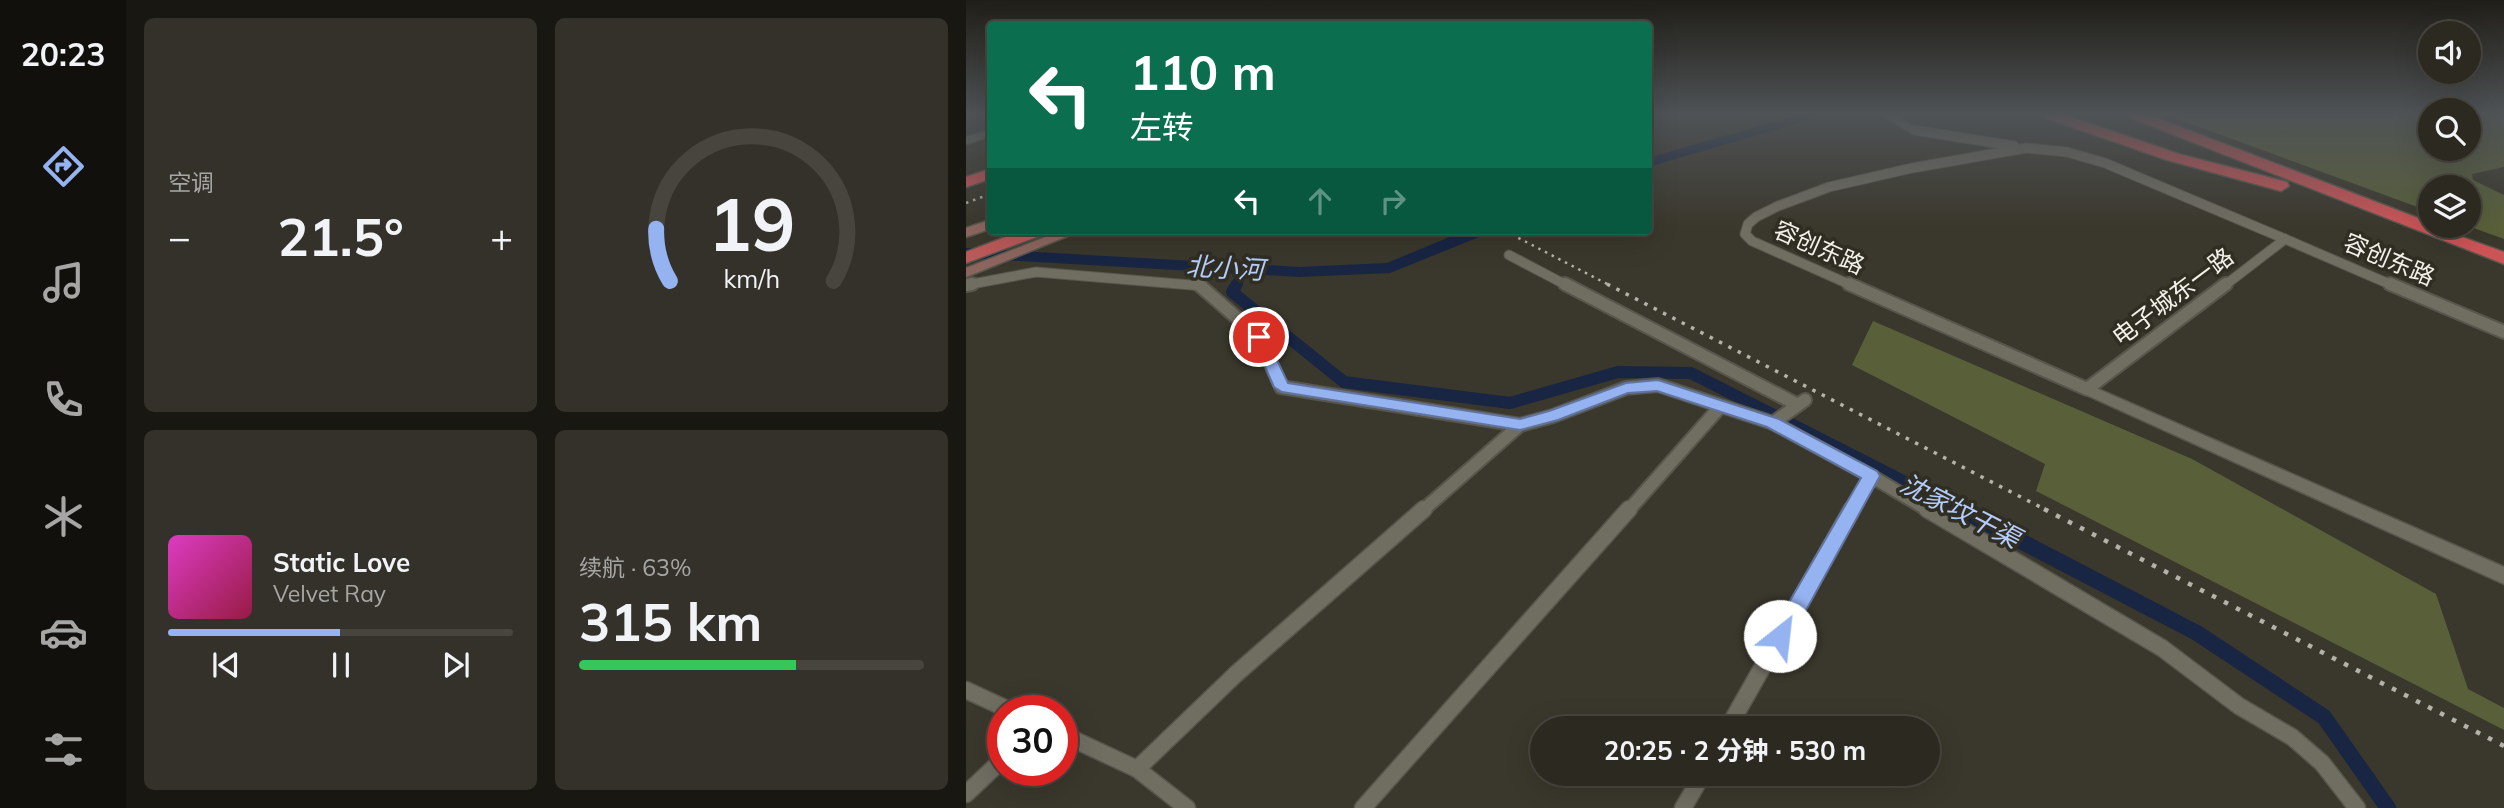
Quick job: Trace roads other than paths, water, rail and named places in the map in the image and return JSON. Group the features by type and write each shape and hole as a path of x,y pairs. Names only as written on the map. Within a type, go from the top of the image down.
{"highway":[{"path":"2160,153 2413,223"},
{"path":"2228,153 2254,162"},
{"path":"2231,153 2504,258"},
{"path":"2259,153 2418,213"},
{"path":"966,173 987,165"},
{"path":"966,182 987,175"},
{"path":"967,237 987,234"},
{"path":"966,258 1042,236"},
{"path":"2481,237 2504,245"}],"main road":[{"path":"967,237 987,226"},
{"path":"966,274 1042,236"}],"street":[{"name":"容创东路","path":"1997,153 1847,183 1792,201 1754,218 1746,226 1745,234 1752,242 2087,389"},
{"name":"容创东路","path":"2074,153 2504,332"},
{"name":"电子城东一路","path":"2087,389 2285,239"},
{"path":"1509,255 1801,403 1773,423"},
{"path":"966,285 1036,272 1201,284 1259,337 1282,387 1319,395 1520,425 1553,416 1626,388 1658,385 1773,423 1871,476 2162,648 2239,706 2292,737 2322,763 2357,808"},
{"path":"2087,389 2120,400 2504,567"},
{"path":"2087,389 2504,576"},
{"path":"1363,808 1720,407"},
{"path":"1137,769 1236,674 1520,425"},
{"path":"1735,716 1871,476"},
{"path":"966,690 987,700"},
{"path":"1078,741 1137,769 1187,808"},
{"path":"966,794 987,774"},
{"path":"1683,808 1696,786"}],"waterway":[{"name":"北小河","path":"1652,162 1683,153"},
{"name":"北小河","path":"966,253 1299,272 1390,268 1468,235"},
{"name":"沈家坟干渠","path":"1236,286 1245,269"},
{"name":"沈家坟干渠","path":"1237,284 1232,292 1344,382 1510,403 1618,372 1691,373 1962,511"},
{"name":"沈家坟干渠","path":"1959,509 2197,633 2324,717 2388,808"}],"railway":[{"path":"966,203 987,195"},
{"path":"1513,235 1611,286"},
{"path":"1607,284 2048,511"},
{"path":"2044,509 2504,746"}]}
